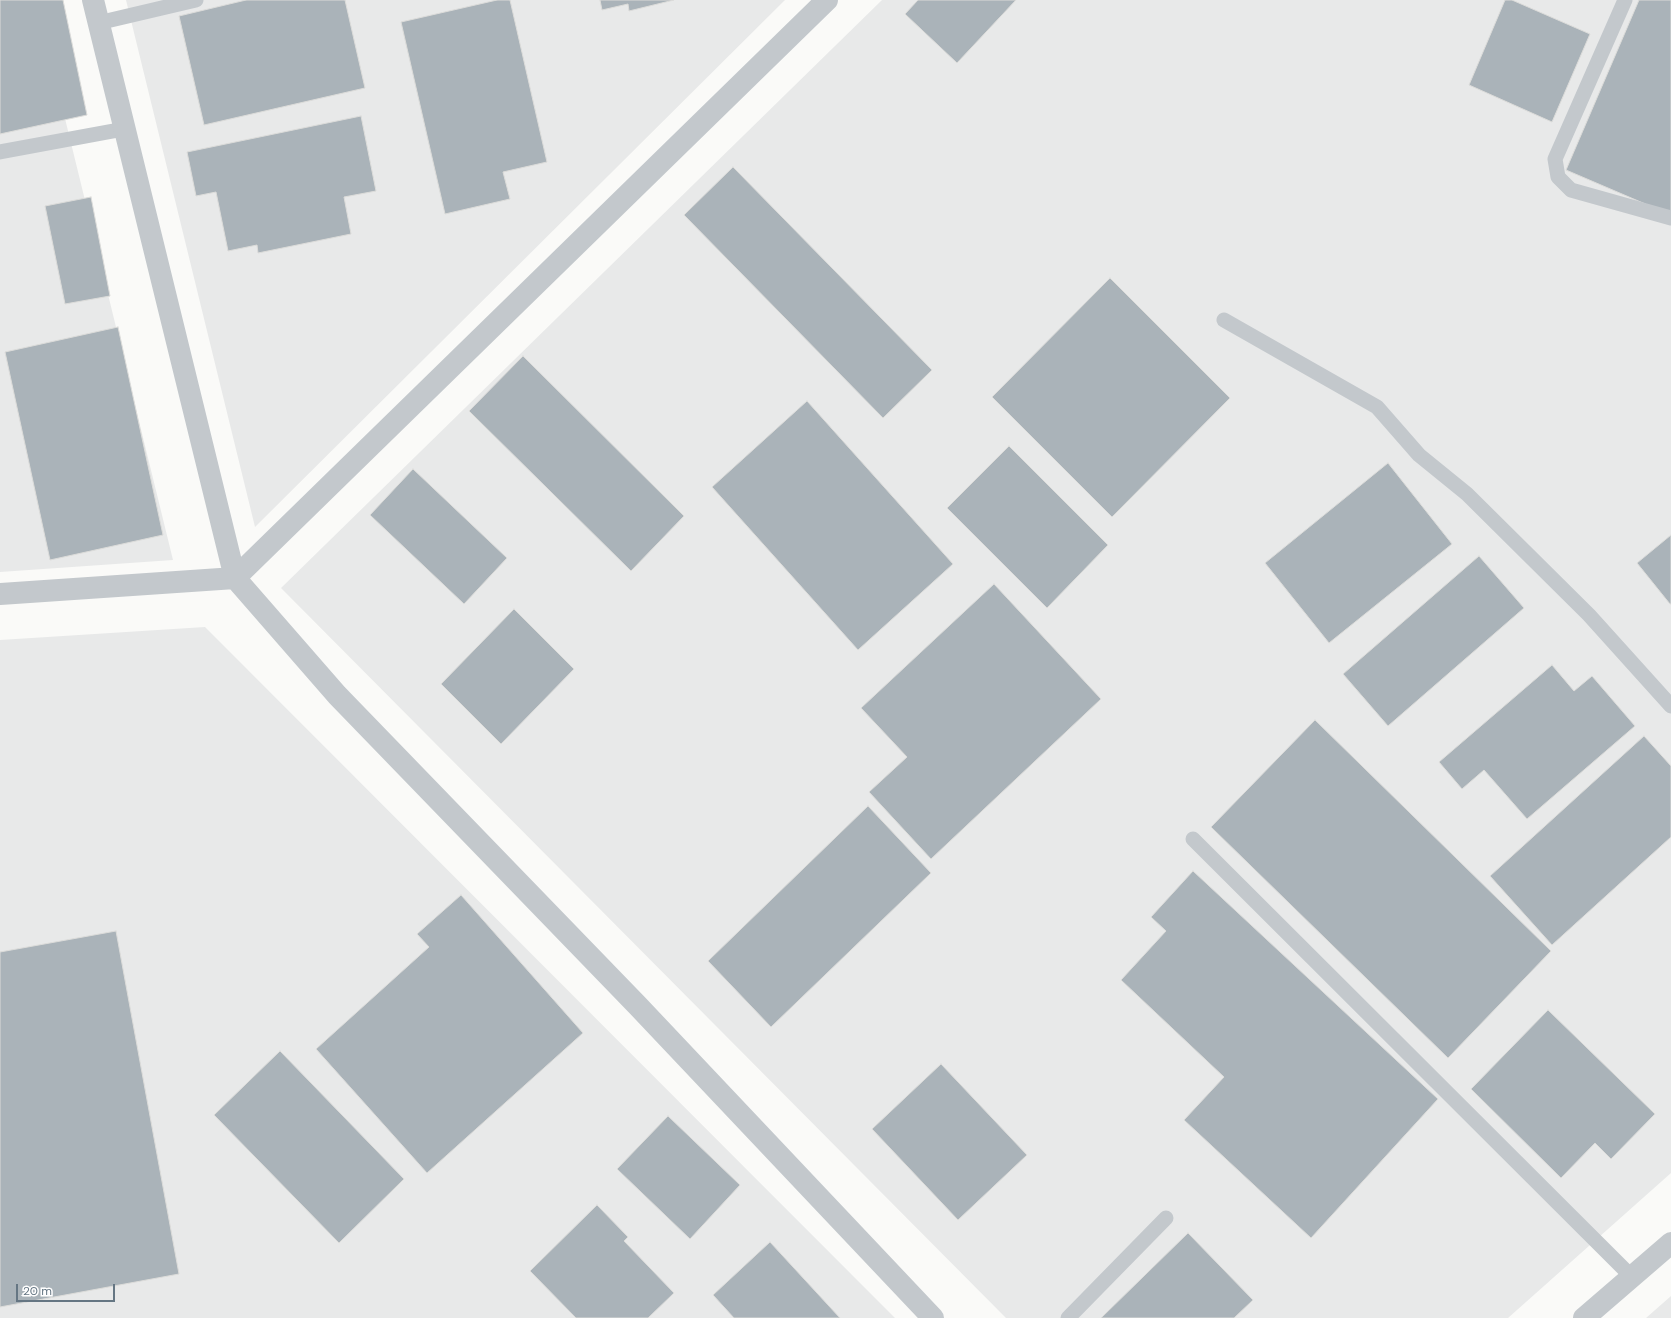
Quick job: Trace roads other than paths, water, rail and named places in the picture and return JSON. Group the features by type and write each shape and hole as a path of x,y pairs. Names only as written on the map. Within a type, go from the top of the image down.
{"street":[{"path":"93,0 235,578 337,695 632,1000 933,1318"},
{"path":"0,594 235,578 827,0"},
{"path":"1584,1318 1671,1243"}],"lane":[{"path":"98,22 196,0"},
{"path":"1625,0 1555,159 1558,177 1571,190 1671,218"},
{"path":"0,152 124,129"},
{"path":"1224,320 1377,407 1419,455 1467,494 1589,615 1671,706"},
{"path":"1193,838 1632,1277"},
{"path":"1068,1318 1166,1218"}]}
